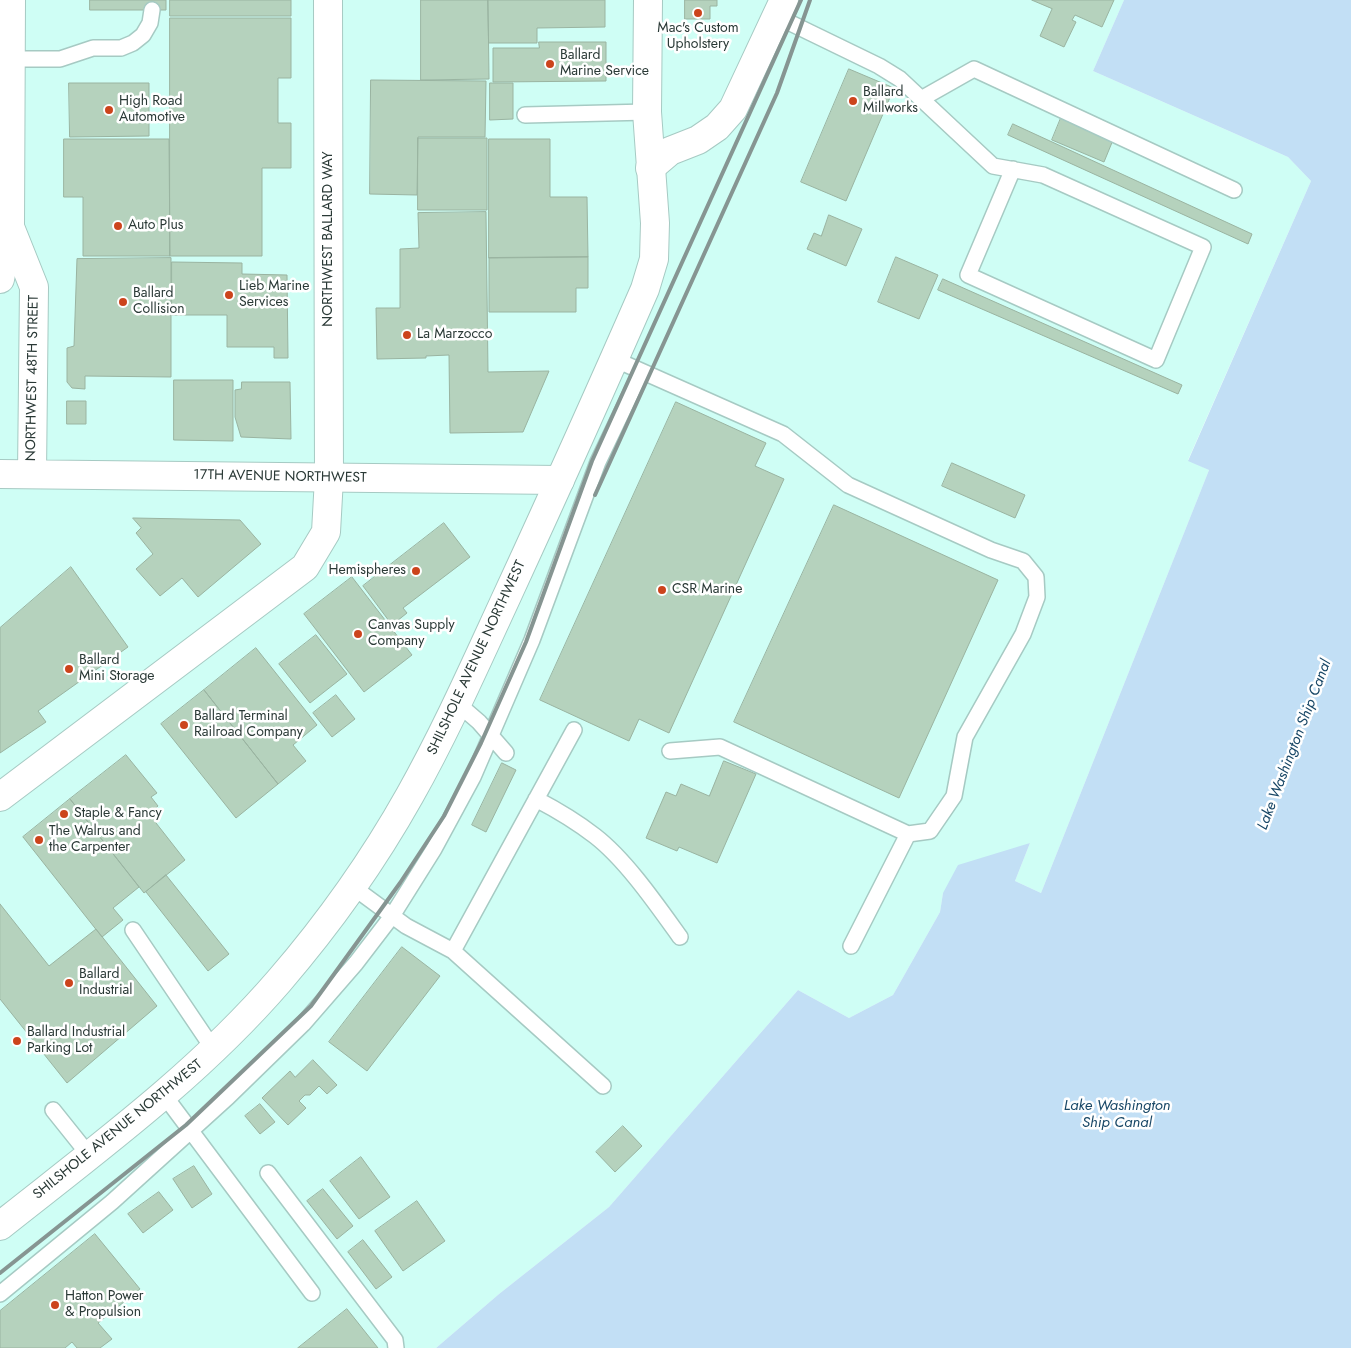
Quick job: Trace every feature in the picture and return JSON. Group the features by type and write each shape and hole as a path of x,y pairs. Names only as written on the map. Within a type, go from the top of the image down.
{"street":[{"path":"0,279 10,227 11,0"},
{"name":"NORTHWEST BALLARD WAY","path":"0,797 305,567 326,532 329,478 328,0"},
{"name":"SHILSHOLE AVENUE NORTHWEST","path":"0,1226 164,1096 214,1050 279,981 353,887 409,797 457,703 560,480 645,289 654,259 655,223 647,112 648,0"},
{"path":"650,168 670,151 698,140 717,127 733,109 780,8"},
{"name":"NORTHWEST 48TH STREET","path":"10,227 34,287 32,474"},
{"name":"17TH AVENUE NORTHWEST","path":"0,474 560,480"}],"lane":[{"path":"780,8 900,79 993,166 1043,175 1203,247 1156,360 968,275 1012,170"},
{"path":"11,59 60,59 94,48 121,48 134,43 144,35 150,23 152,10"},
{"path":"921,99 974,69 1234,190"},
{"path":"525,114 647,112"},
{"path":"614,360 782,434 848,485 991,550 1023,561 1036,577 1037,597 1023,634 965,737 954,796 930,831 908,834 720,747 670,751"},
{"path":"0,1294 112,1202 228,1097 303,1024 356,963 392,916 434,849 473,777 532,640 598,462 641,372"},
{"path":"457,703 490,734 506,753"},
{"path":"453,951 574,730"},
{"path":"536,799 570,817 597,838 649,894 680,937"},
{"path":"851,946 908,834"},
{"path":"353,887 392,916 453,951 602,1086"},
{"path":"134,930 214,1050"},
{"path":"164,1096 312,1293"},
{"path":"53,1110 89,1155"},
{"path":"268,1173 395,1340 396,1348"}],"shaded area":[{"path":"0,0 1124,0 1093,71 1288,157 1311,181 1188,460 1209,470 1041,893 1015,881 1030,843 943,893 940,912 893,995 849,1018 798,990 609,1207 499,1294 436,1348 0,1348"}],"water":[{"name":"Lake Washington Ship Canal","path":"1124,0 1351,0 1351,1348 436,1348 499,1294 609,1207 798,990 849,1018 893,995 940,912 943,893 958,865 1030,843 1015,881 1041,893 1209,470 1188,461 1311,181 1288,157 1093,71"}],"building":[{"path":"90,0 166,0 166,10 90,10"},
{"path":"170,0 291,0 291,16 170,16"},
{"path":"421,0 488,0 489,79 421,80"},
{"path":"488,0 605,0 605,27 537,28 537,43 489,43"},
{"name":"Mac's Custom Upholstery","path":"685,0 717,0 717,6 710,6 710,19 685,19"},
{"path":"1032,0 1114,0 1102,27 1075,15 1072,20 1076,22 1064,47 1040,36 1052,9"},
{"path":"170,18 291,18 291,78 278,78 278,123 291,123 291,168 262,168 262,256 170,256"},
{"name":"Ballard Marine Service","path":"539,42 606,42 606,81 493,82 493,48 539,48"},
{"path":"849,69 894,88 846,201 801,182"},
{"path":"371,80 486,81 485,137 418,137 417,195 370,194"},
{"name":"High Road Automotive","path":"69,83 149,83 149,136 70,137"},
{"path":"490,83 513,83 513,119 490,120"},
{"path":"1061,118 1113,140 1104,162 1052,140"},
{"path":"1013,124 1252,234 1248,244 1008,135"},
{"path":"418,138 487,138 487,210 418,210"},
{"path":"64,139 169,139 170,256 83,256 83,197 64,197"},
{"path":"489,139 550,139 550,197 587,197 588,257 489,258"},
{"path":"486,212 488,372 549,371 523,432 450,433 449,355 426,356 426,358 377,359 376,308 400,308 400,249 419,248 418,213"},
{"path":"829,215 862,229 846,266 807,249 814,233 821,236"},
{"path":"588,257 588,288 576,288 576,312 489,312 489,258"},
{"path":"896,257 938,275 919,319 878,302"},
{"name":"Ballard Collision","path":"171,258 171,377 85,376 85,389 72,388 67,382 67,348 74,346 77,259"},
{"name":"Lieb Marine Services","path":"172,262 242,263 242,274 287,275 288,358 274,358 274,347 227,347 227,315 172,315"},
{"path":"943,279 1182,385 1178,394 938,290"},
{"path":"174,380 233,380 233,441 174,440"},
{"path":"242,382 290,382 291,439 241,437 235,417 235,390 241,389"},
{"path":"67,401 86,401 86,424 67,424"},
{"name":"CSR Marine","path":"676,402 766,443 755,466 784,479 669,733 639,719 629,741 540,700"},
{"path":"952,463 1025,495 1015,518 942,486"},
{"path":"834,505 998,580 899,798 734,722"},
{"path":"133,518 240,520 261,544 198,597 182,578 160,596 136,569 153,554 136,533 141,528"},
{"name":"Hemispheres","path":"444,523 470,557 403,608 407,613 392,625 363,586"},
{"path":"71,567 128,647 38,711 46,722 0,753 0,628"},
{"name":"Canvas Supply Company","path":"352,577 412,655 364,692 304,614"},
{"path":"316,635 347,674 310,703 279,664"},
{"path":"256,648 317,725 293,745 306,761 278,784 204,690"},
{"path":"204,690 278,784 236,818 161,724"},
{"path":"336,695 355,719 332,737 313,713"},
{"path":"126,755 157,793 151,797 158,806 149,814 185,860 144,893 70,799"},
{"path":"724,761 756,774 717,863 679,847 677,851 646,838 666,792 676,796 681,784 709,796"},
{"path":"502,763 516,770 486,832 472,825"},
{"path":"70,799 139,887 113,908 123,920 102,937 23,837"},
{"path":"166,875 229,954 208,971 146,892"},
{"name":"Ballard Industrial","path":"0,904 49,966 96,929 157,1006 67,1083 0,999"},
{"path":"402,947 440,976 367,1071 329,1042"},
{"path":"313,1060 337,1085 327,1094 319,1086 310,1095 305,1095 299,1101 306,1108 288,1125 262,1098 290,1071 295,1077"},
{"path":"260,1104 275,1122 260,1134 245,1116"},
{"path":"623,1126 642,1146 615,1172 596,1152"},
{"path":"361,1157 390,1197 359,1219 330,1181"},
{"path":"194,1166 212,1194 192,1208 173,1179"},
{"path":"323,1189 353,1226 337,1239 307,1201"},
{"path":"159,1192 173,1210 143,1233 128,1214"},
{"path":"417,1201 445,1241 403,1271 375,1231"},
{"path":"95,1234 140,1289 98,1323 112,1339 100,1348 77,1348 72,1342 65,1348 0,1348 0,1311"},
{"path":"363,1240 392,1277 376,1289 348,1252"},
{"path":"347,1309 378,1348 298,1348"}],"railway":[{"path":"0,1273 186,1125 311,1006 400,883 444,816 481,743 526,642 592,461 801,0"},
{"path":"595,495 777,93 810,0"}],"place":[{"name":"Mac's Custom Upholstery","path":"698,13"},
{"name":"Ballard Marine Service","path":"550,64"},
{"name":"Ballard Millworks","path":"853,101"},
{"name":"High Road Automotive","path":"109,110"},
{"name":"Auto Plus","path":"118,226"},
{"name":"Lieb Marine Services","path":"229,295"},
{"name":"Ballard Collision","path":"123,302"},
{"name":"La Marzocco","path":"407,335"},
{"name":"Hemispheres","path":"416,571"},
{"name":"CSR Marine","path":"662,590"},
{"name":"Canvas Supply Company","path":"358,634"},
{"name":"Ballard Mini Storage","path":"69,669"},
{"name":"Ballard Terminal Railroad Company","path":"184,725"},
{"name":"Staple & Fancy","path":"64,814"},
{"name":"The Walrus and the Carpenter","path":"39,840"},
{"name":"Ballard Industrial","path":"69,983"},
{"name":"Ballard Industrial Parking Lot","path":"17,1041"},
{"name":"Hatton Power & Propulsion","path":"55,1305"}]}
